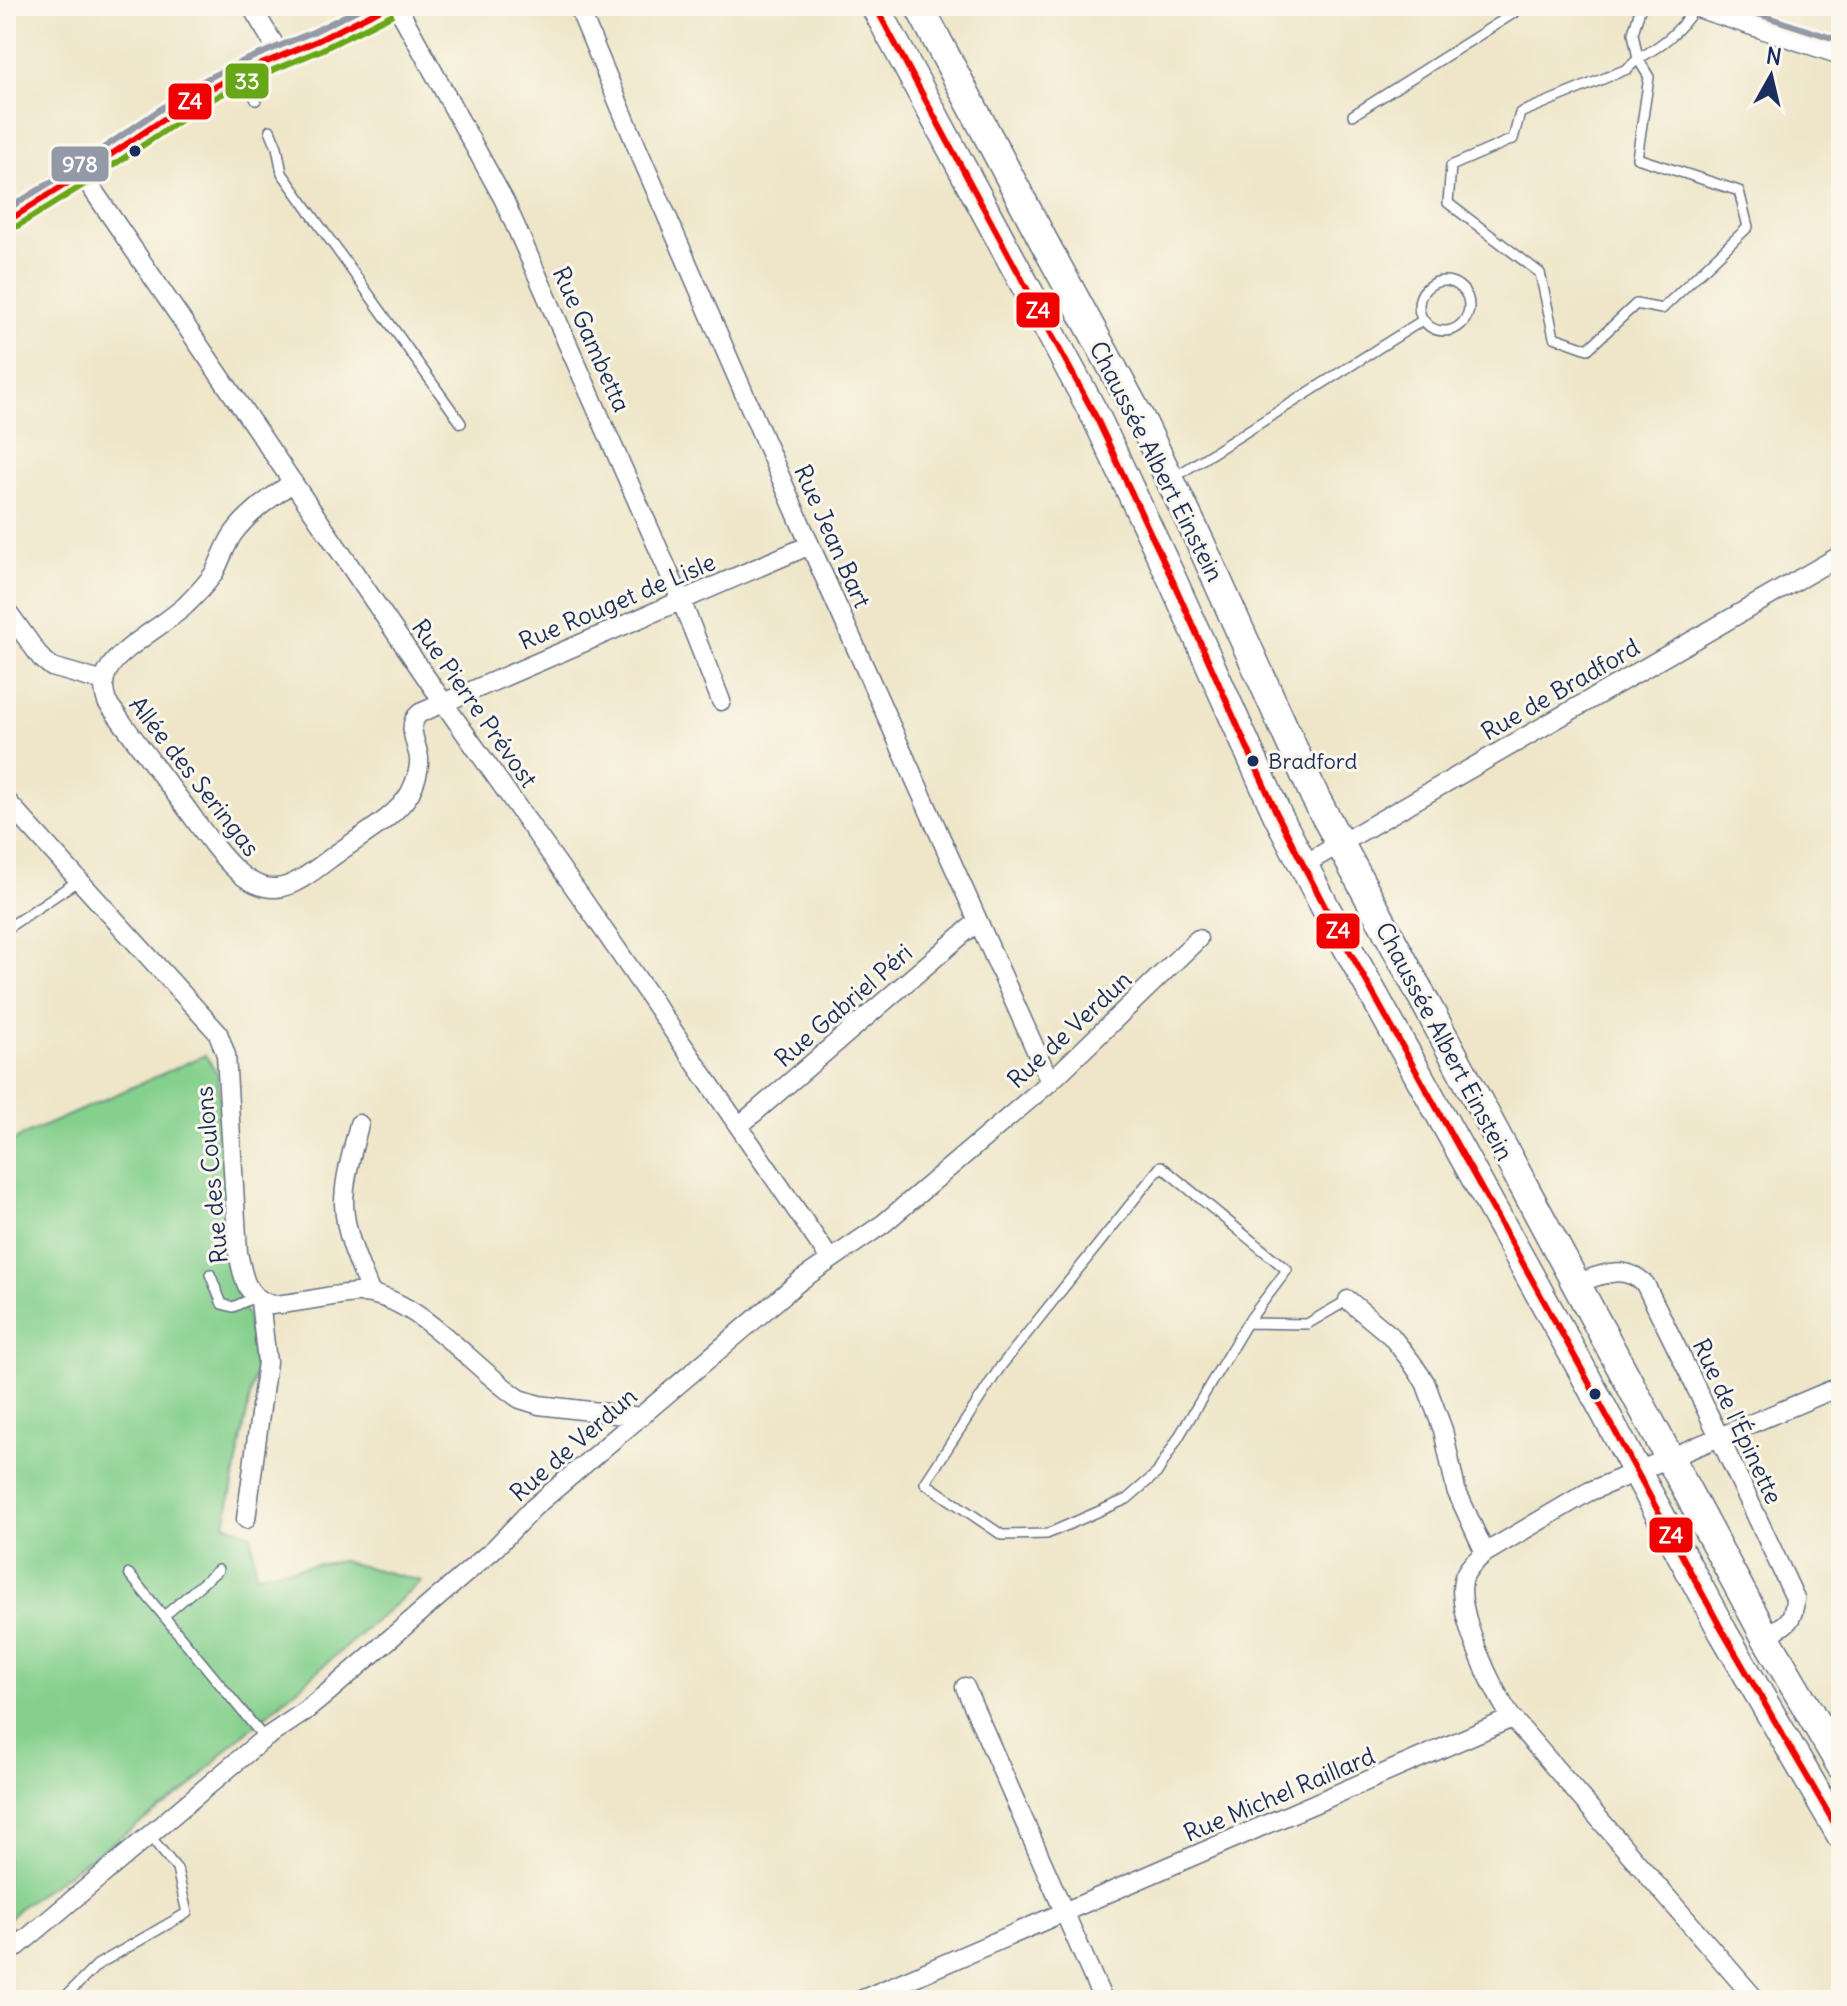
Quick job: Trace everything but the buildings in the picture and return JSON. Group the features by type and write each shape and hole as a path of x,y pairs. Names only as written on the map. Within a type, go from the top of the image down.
{"main road":[{"path":"10,217 82,174 222,82 387,6"},
{"name":"Chaussée Albert Einstein","path":"875,6 1102,430 1303,865 1730,1645 1841,1835"},
{"name":"Chaussée Albert Einstein","path":"919,6 1143,424 1315,797 1765,1636 1841,1766"},
{"path":"1699,6 1841,52"}],"street":[{"path":"251,6 281,56"},
{"name":"Rue Gambetta","path":"397,6 504,200 681,600 721,701"},
{"name":"Rue Jean Bart","path":"578,6 644,166 810,545 1050,1082"},
{"name":"Rue Pierre Prévost","path":"82,174 443,702 830,1259"},
{"name":"Allée des Seringas","path":"293,482 247,518 234,533 215,571 184,607 116,658 107,670 104,682 107,702 238,873 260,886 274,888 287,886 308,874 404,802 414,784 419,765 413,720 420,713 443,702"},
{"name":"Rue Rouget de Lisle","path":"443,702 810,545"},
{"name":"Rue de Bradford","path":"1303,865 1841,555"},
{"name":"Allée des Seringas","path":"8,612 41,658 52,667 104,682"},
{"name":"Rue des Coulons","path":"6,800 211,1023 223,1043 238,1253 245,1283 258,1299 267,1362 246,1519"},
{"name":"Rue Gabriel Péri","path":"739,1126 978,921"},
{"name":"Rue de Verdun","path":"6,1956 265,1739 337,1685 495,1548 533,1508 801,1280 883,1224 1050,1082 1198,939"},
{"path":"359,1124 347,1179 345,1215 371,1294"},
{"name":"Rue de l'Épinette","path":"1575,1284 1609,1273 1623,1272 1636,1276 1645,1284 1795,1598 1795,1612 1789,1622 1765,1636"},
{"path":"258,1299 272,1305 358,1293 385,1297 413,1312 520,1399 539,1405 641,1417"},
{"path":"1348,1300 1391,1336 1425,1382 1443,1430 1456,1490 1485,1553"},
{"path":"1756,2000 1503,1706 1471,1633 1463,1605 1462,1585 1472,1564 1485,1553 1588,1492 1841,1386"},
{"path":"965,1687 1103,2000"},
{"name":"Rue Michel Raillard","path":"861,2000 1512,1718"}],"lane":[{"path":"1353,115 1525,6"},
{"path":"1641,6 1633,33 1638,59 1649,77 1637,158 1739,191 1748,227 1662,309 1636,304 1588,349 1554,337 1540,273 1448,203 1451,166 1513,139 1520,113 1627,69 1638,59 1657,48 1681,28 1699,6"},
{"path":"243,72 256,100"},
{"path":"270,130 282,173 461,423"},
{"path":"1447,281 1465,292 1469,312 1455,329 1434,329 1423,320 1420,299 1433,283 1447,281"},
{"path":"1171,480 1423,320"},
{"path":"6,929 79,880"},
{"path":"1161,1166 1287,1270 1247,1323 1157,1473 1127,1499 1047,1534 1002,1535 925,1483 1001,1366 1161,1166"},
{"path":"210,1274 222,1304 233,1307 258,1299"},
{"path":"1247,1323 1307,1324 1348,1300"},
{"path":"164,1616 218,1570"},
{"path":"129,1574 265,1739"},
{"path":"62,2000 97,1965 187,1913 177,1869 149,1835"},
{"path":"6,1924 21,1943"}],"green space":[{"path":"205,1055 217,1073 241,1305 247,1315 255,1371 225,1524 251,1534 256,1574 341,1561 422,1581 228,1748 190,1788 23,1905 6,1921 6,1146 22,1136"}],"transit line":[{"name":"978","path":"6,210 199,83 365,6"},
{"name":"Z4","path":"6,222 204,92 387,6"},
{"name":"Z4","path":"875,6 1097,419 1277,814 1325,907 1581,1368 1723,1632 1841,1835"},
{"name":"978","path":"1733,6 1841,41"},
{"name":"33","path":"11,230 209,101 391,15"}],"place":[{"name":"Bradford","path":"1253,761"}]}
